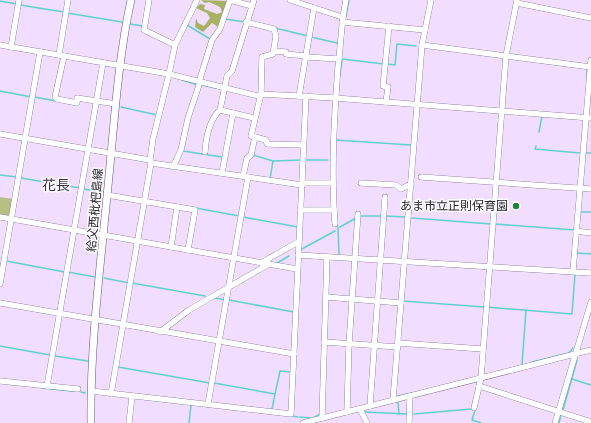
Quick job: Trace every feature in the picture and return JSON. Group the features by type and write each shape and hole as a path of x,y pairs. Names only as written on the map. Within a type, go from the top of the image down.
{"main road":[{"name":"給父西枇杷島線","path":"91,423 91,391 107,195 120,66 132,0"}],"street":[{"path":"11,47 19,0"},
{"path":"68,0 56,97 77,102 77,98 116,104"},
{"path":"149,0 144,30 175,44"},
{"path":"111,394 154,139 175,44 197,0"},
{"path":"173,167 182,150 188,118 212,40 220,29 230,0 252,6"},
{"path":"205,152 207,136 220,110 227,76 232,71 254,0"},
{"path":"290,0 297,1 342,20 425,30"},
{"path":"335,224 332,183 335,98 342,20 346,0"},
{"path":"393,400 422,45 431,0"},
{"path":"474,408 479,386 483,349 506,56 517,1 591,18"},
{"path":"299,96 314,8"},
{"path":"246,22 274,29 276,36 273,54 262,57 261,94 254,118 251,136 266,140 267,144 303,145"},
{"path":"386,102 388,87 383,86 388,26"},
{"path":"0,45 169,74 258,96 261,94 306,96 588,118"},
{"path":"422,45 590,67"},
{"path":"274,51 286,52 286,54 339,59"},
{"path":"0,284 2,262 40,52"},
{"path":"573,271 588,118 591,60"},
{"path":"47,386 103,63"},
{"path":"91,391 291,414 306,96"},
{"path":"220,110 254,118"},
{"path":"222,174 233,112"},
{"path":"0,134 88,149 173,167 302,184 332,183"},
{"path":"208,404 234,258 247,158 251,155 256,137"},
{"path":"422,177 591,189"},
{"path":"361,183 396,185 401,189 411,184"},
{"path":"107,195 195,210 188,250"},
{"path":"370,406 373,346 385,197"},
{"path":"171,247 178,207"},
{"path":"300,210 334,210"},
{"path":"347,412 349,344 358,214"},
{"path":"0,217 297,269"},
{"path":"576,232 591,233"},
{"path":"261,263 298,242"},
{"path":"298,255 591,273"},
{"path":"324,420 324,342 327,257"},
{"path":"160,332 189,310 269,264"},
{"path":"326,297 401,302"},
{"path":"555,423 591,302"},
{"path":"0,303 160,332 294,354"},
{"path":"324,342 373,346 398,345 483,349"},
{"path":"303,423 324,420 347,412 591,350"},
{"path":"0,380 78,389"},
{"path":"479,386 591,422"},
{"path":"129,423 132,396"},
{"path":"410,396 410,423"},
{"path":"360,409 367,423"}],"green space":[{"path":"201,0 228,1 218,27 212,23 203,32 195,27 196,18 198,23 204,26 210,18 207,13 196,8 200,4 205,5 204,9 217,14 222,12 220,7 209,2 205,3"},
{"path":"0,197 13,199 10,216 0,214"}],"waterway":[{"path":"346,16 349,0"},
{"path":"0,1 17,4"},
{"path":"20,5 64,12"},
{"path":"67,13 122,22"},
{"path":"225,19 245,22"},
{"path":"130,24 143,26"},
{"path":"187,25 210,39"},
{"path":"275,28 308,36"},
{"path":"311,37 337,43"},
{"path":"388,64 395,65 397,44 416,46"},
{"path":"342,59 384,64"},
{"path":"340,75 342,60"},
{"path":"586,69 587,76"},
{"path":"182,80 198,85"},
{"path":"202,85 216,88"},
{"path":"0,91 31,97"},
{"path":"34,97 57,101"},
{"path":"121,107 157,115"},
{"path":"539,132 542,116"},
{"path":"335,140 411,145"},
{"path":"536,146 535,149 580,153"},
{"path":"183,151 222,157 222,159"},
{"path":"585,153 591,153"},
{"path":"253,155 273,161 301,160"},
{"path":"304,160 328,160"},
{"path":"270,179 273,161"},
{"path":"0,175 17,177"},
{"path":"21,178 80,188"},
{"path":"83,189 104,192"},
{"path":"196,208 239,216"},
{"path":"580,212 591,212"},
{"path":"361,216 381,216"},
{"path":"385,216 405,217"},
{"path":"243,217 298,227"},
{"path":"340,227 356,218"},
{"path":"412,218 491,224"},
{"path":"495,224 575,230"},
{"path":"338,227 339,254"},
{"path":"300,250 335,231"},
{"path":"577,253 591,254"},
{"path":"277,263 289,256"},
{"path":"6,261 65,272"},
{"path":"68,272 95,277"},
{"path":"487,307 572,314 575,274"},
{"path":"104,278 129,283"},
{"path":"132,283 205,296"},
{"path":"215,298 225,300"},
{"path":"229,300 294,312"},
{"path":"403,301 484,307"},
{"path":"522,365 526,310"},
{"path":"0,346 50,355"},
{"path":"532,362 569,353 573,348"},
{"path":"55,356 88,361"},
{"path":"563,410 577,360"},
{"path":"118,367 210,383"},
{"path":"214,383 275,394 280,371 291,372"},
{"path":"572,379 591,385"},
{"path":"42,388 72,391"},
{"path":"81,392 85,393"},
{"path":"395,397 411,393"},
{"path":"272,409 275,394"},
{"path":"398,402 399,414"},
{"path":"189,423 191,405"},
{"path":"414,414 471,409"},
{"path":"475,410 472,420 481,423"},
{"path":"365,412 407,414"},
{"path":"313,418 320,414"},
{"path":"559,423 561,415"},
{"path":"292,416 298,417"},
{"path":"300,417 310,418"}],"place":[{"name":"あま市立正則保育園","path":"516,206"}],"district":[{"name":"花長","path":"56,185"}]}
